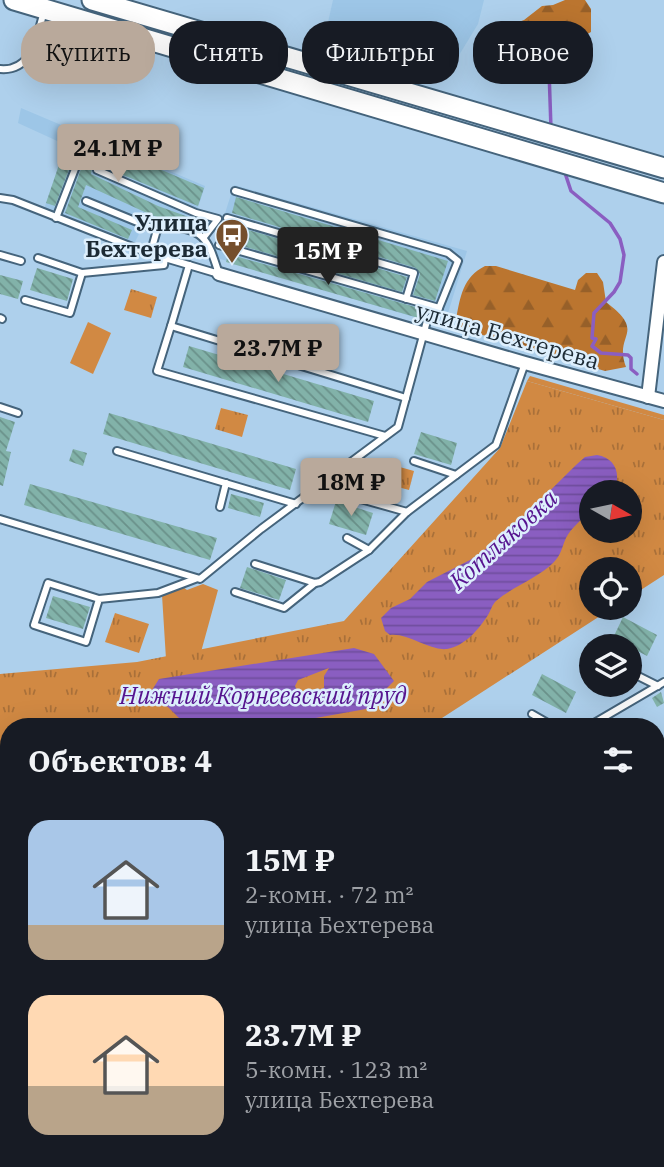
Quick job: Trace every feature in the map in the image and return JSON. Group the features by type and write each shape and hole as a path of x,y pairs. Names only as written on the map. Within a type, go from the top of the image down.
{"main road":[{"path":"14,0 664,193"},
{"path":"92,0 664,168"}],"street":[{"path":"648,397 664,262"},
{"name":"улица Бехтерева","path":"219,274 664,401"}],"lane":[{"path":"0,69 17,68 25,61 33,49 45,9"},
{"path":"56,218 80,156"},
{"path":"97,170 196,213 218,219 204,237"},
{"path":"99,600 86,642 34,625 48,583 99,600 158,593 200,579 398,427 427,321 439,308 458,261 447,253 235,191"},
{"path":"0,198 145,252 154,251 165,258 219,274"},
{"path":"86,201 157,230"},
{"path":"227,218 414,273 406,299"},
{"path":"154,251 157,230 164,226 204,237 209,243 219,274"},
{"path":"219,245 439,308"},
{"path":"0,255 21,261"},
{"path":"38,258 82,272 163,265 165,258"},
{"path":"189,265 157,371 386,436"},
{"path":"25,300 69,313 82,272"},
{"path":"171,326 406,398"},
{"path":"235,592 284,608 315,583 369,550 407,512 496,445 525,363"},
{"path":"0,407 18,413"},
{"path":"117,450 296,504"},
{"path":"414,461 456,475"},
{"path":"220,507 226,483"},
{"path":"350,496 407,512"},
{"path":"0,519 195,579"},
{"path":"347,538 369,550"},
{"path":"255,564 315,583"},
{"path":"642,677 661,684"},
{"path":"603,718 661,684"},
{"path":"532,715 538,718"}],"shaded area":[{"path":"333,0 484,0 479,21 473,21 473,32 459,55 459,21 328,21"},
{"path":"21,108 205,186 191,229 149,214 134,244 44,209 66,145 18,123"},
{"path":"234,185 467,251 444,326 217,258 213,251"}],"green space":[{"path":"565,0 585,0 591,9 591,21 521,21 542,6"},
{"path":"485,266 496,266 575,290 578,280 586,273 597,273 603,282 606,302 625,321 627,334 623,356 626,367 605,371 462,329 456,320 464,288 472,276"},
{"path":"131,289 157,297 151,318 124,310"},
{"path":"88,322 111,333 93,374 70,363"},
{"path":"530,376 664,415 664,420 527,381"},
{"path":"527,381 664,420 664,575 642,589 642,557 579,557 579,620 594,620 442,718 0,718 0,674 137,662 344,621 500,448"},
{"path":"221,408 248,415 242,437 215,429"},
{"path":"389,464 414,471 409,490 383,483"},
{"path":"203,584 218,590 201,652 166,659 162,595 183,587 187,590"},
{"path":"115,613 149,624 139,653 105,642"}],"water":[{"path":"597,455 609,460 616,468 617,480 579,480 579,521 568,534 560,554 548,567 496,601 480,626 466,641 454,647 440,649 390,635 385,631 381,618 391,608 410,599 427,582 470,560 503,537 585,457"},
{"name":"Нижний Корнеевский пруд","path":"354,648 374,654 394,681 366,709 316,718 179,718 168,707 147,698 159,679","holes":["329,668 324,676 324,688 307,694 298,693 295,686 298,680"]}],"building":[{"path":"65,129 204,188 198,206 111,170 114,161 98,154 92,168 91,174 158,206 194,219 192,225 171,222 149,214 86,185 78,207 132,230 128,239 65,213 85,158 85,153 81,151 75,154 55,206 46,203 66,144 59,141"},
{"path":"236,197 448,261 435,301 413,295 420,274 416,268 232,213"},
{"path":"225,223 407,277 402,292 221,240"},
{"path":"228,254 426,310 422,319 226,262"},
{"path":"37,268 73,279 67,301 30,290"},
{"path":"0,275 23,281 18,299 0,294"},
{"path":"189,346 374,401 368,422 183,367"},
{"path":"109,413 296,469 290,490 103,434"},
{"path":"0,417 15,422 6,451 11,452 3,486 0,485"},
{"path":"421,432 457,443 451,465 414,454"},
{"path":"73,449 87,453 83,466 69,461"},
{"path":"30,484 217,538 210,560 24,505"},
{"path":"231,494 264,503 260,517 228,508"},
{"path":"336,501 373,513 366,535 329,524"},
{"path":"247,567 286,580 279,600 240,588"},
{"path":"53,596 90,607 83,629 46,618"},
{"path":"622,620 629,620 657,635 647,656 642,653 642,634 615,634"},
{"path":"542,674 576,692 566,713 532,695"},
{"path":"661,692 664,703 657,707 652,698"}],"waterway":[{"name":"Котляковка","path":"549,84 551,129"},
{"name":"Котляковка","path":"564,170 571,191 610,223 620,239 624,255 620,282 594,313 592,338 596,339 592,346 601,353 628,355 631,358 631,369 637,374"}],"place":[{"name":"Улица Бехтерева","path":"232,265"}]}
